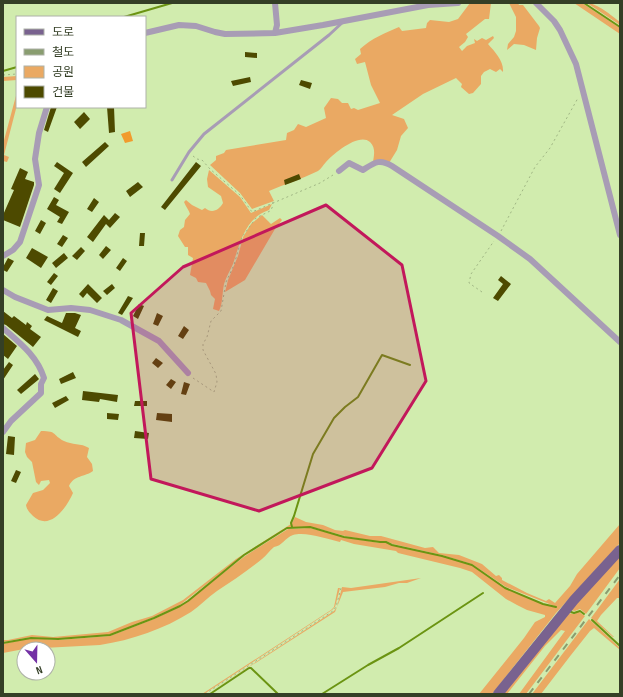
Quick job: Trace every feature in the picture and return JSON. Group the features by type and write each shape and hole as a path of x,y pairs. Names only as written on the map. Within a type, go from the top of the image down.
{"main road":[{"path":"498,694 574,600 620,550"}],"street":[{"path":"275,3 277,25 275,32"},
{"path":"146,33 179,25 196,26 226,34 275,32 428,5 458,3"},
{"path":"536,3 554,21 560,30 576,64 584,90 620,235"},
{"path":"3,256 13,250 20,242 39,184 35,159 38,133 47,108"},
{"path":"339,171 349,163 363,170 373,163 384,162 498,236 530,259 620,342"},
{"path":"3,290 15,297 48,310 71,308 90,310 121,320 159,341 188,373"},
{"path":"3,328 32,354 41,369 44,378 41,384 40,393 11,421 3,432"}],"lane":[{"path":"172,180 189,152 204,134 344,21"}],"path":[{"path":"3,75 16,74"},
{"path":"482,292 469,283 471,274 498,236 535,168 550,148 573,104 584,90"},
{"path":"189,152 197,159 202,160 210,169 240,195 252,212 320,183 339,171"},
{"path":"188,373 214,392 217,382 216,374 203,350 203,344 207,337 211,321 221,311 226,282 234,265 242,237 256,218 270,211 273,202"},
{"path":"205,694 333,611 336,607 341,588"}],"highlighted area":[{"path":"326,205 402,265 426,381 372,468 259,511 151,479 131,313 183,267"}],"green space":[{"path":"470,3 491,3 489,19 485,19 466,34 468,37 459,47 462,51 467,46 475,43 474,39 477,41 482,38 486,40 493,36 494,38 488,44 501,60 503,72 500,69 496,72 490,69 484,72 481,76 481,84 473,93 469,94 461,87 462,84 456,78 423,94 392,115 404,119 408,128 401,136 397,150 389,163 373,162 374,149 370,142 359,140 353,142 346,145 334,154 318,171 269,191 274,201 252,209 240,193 210,165 216,160 216,156 224,153 226,150 286,140 287,133 294,130 298,124 306,127 326,118 324,108 331,98 338,99 342,103 348,103 351,109 354,108 358,110 380,103 371,85 365,62 357,64 355,59 361,54 360,49 374,39 399,27 402,31 426,28 427,23 430,20 449,22 458,19"},
{"path":"509,3 518,3 519,5 523,5 539,26 540,28 536,50 524,45 514,44 507,50 508,44 514,37 516,31 516,17"},
{"path":"574,3 582,3 620,28 620,34"},
{"path":"587,3 604,10 620,22 620,25"},
{"path":"16,76 16,80 3,81 3,77"},
{"path":"16,96 16,108 4,155 9,157 7,162 3,161 3,144"},
{"path":"209,170 240,197 251,213 272,204 269,210 254,219 241,240 223,287 219,311 213,309 215,299 211,295 206,283 198,282 196,278 190,275 193,258 188,255 188,247 185,247 178,236 180,230 184,227 185,220 190,214 184,202 186,200 202,210 205,208 210,211 219,208 223,203 221,196 208,187 207,179"},
{"path":"262,215 271,224 280,218 282,220 275,229 245,280 225,292 243,237 251,224"},
{"path":"41,431 53,433 64,441 83,445 89,448 87,457 92,464 93,471 71,482 69,486 73,493 67,505 57,516 46,521 39,520 33,516 28,511 26,505 33,493 43,490 50,483 49,480 41,481 39,485 36,482 32,462 27,457 25,452 26,443 35,440"},
{"path":"295,517 306,522 323,525 335,530 345,530 370,536 381,536 425,548 433,547 439,553 459,555 482,564 496,576 499,575 502,580 527,593 546,601 549,599 555,603 570,586 577,574 620,524 620,543 556,613 492,694 479,694 535,622 545,617 545,615 527,610 506,599 472,572 398,553 396,551 354,544 341,540 340,542 304,534 290,536 274,547 264,558 214,593 191,612 159,629 136,637 100,645 56,647 56,641 17,641 31,638 58,640 110,636 154,619 181,606 245,556 288,529 310,528 344,537 380,543 386,542 392,545 442,556 472,565 505,588 543,604 557,607 506,587 472,564 386,541 379,542 345,536 316,528 292,527"},
{"path":"291,524 291,527 244,555 180,605 154,617 110,635 58,639 31,637 3,642 3,640 32,635 53,637 108,632 152,616 183,600 236,559"},
{"path":"620,556 620,568 586,614 580,609 575,611 570,610"},
{"path":"421,578 407,583 399,583 385,587 343,592 337,607 342,587 351,588"},
{"path":"620,579 620,598 617,598 597,621 613,637 591,618"},
{"path":"338,588 340,588 335,607 332,610 202,694 331,610 334,607"},
{"path":"337,607 335,612 207,694 334,611"},
{"path":"579,612 585,616 526,694 519,694 565,631 561,630 545,646 507,694 503,694 568,613 574,614"},
{"path":"589,619 620,648 620,650 594,628 590,631 541,694 532,694"},
{"path":"16,641 16,651 3,653 3,644"}],"shaded area":[{"path":"130,131 133,141 125,143 121,134"}],"building":[{"path":"245,52 257,53 257,58 245,57"},
{"path":"250,77 251,82 233,86 231,81"},
{"path":"301,80 312,83 310,89 299,85"},
{"path":"51,108 57,108 48,132 44,130"},
{"path":"107,108 114,108 115,132 109,133"},
{"path":"84,112 90,119 80,129 74,122"},
{"path":"105,142 109,146 86,167 82,162"},
{"path":"57,162 73,173 60,193 54,189 64,173 54,166"},
{"path":"196,162 201,166 165,210 161,207"},
{"path":"20,168 28,172 25,179 34,182 34,185 20,227 3,220 3,215 14,190 11,189"},
{"path":"299,174 301,179 285,185 284,180"},
{"path":"138,182 143,187 130,197 126,191"},
{"path":"54,197 59,200 56,205 69,212 62,224 57,222 60,217 47,209"},
{"path":"94,198 99,202 92,212 87,209"},
{"path":"115,213 120,217 110,228 106,224 93,242 87,237 104,215 109,220"},
{"path":"41,220 46,223 40,234 35,231"},
{"path":"140,233 145,233 144,246 139,246"},
{"path":"63,235 68,238 62,247 57,244"},
{"path":"106,246 111,250 103,259 99,255"},
{"path":"81,247 85,251 77,260 72,256"},
{"path":"32,248 48,257 41,268 26,258"},
{"path":"64,253 68,258 56,268 52,263"},
{"path":"8,258 14,261 7,272 3,270 3,267"},
{"path":"123,258 127,261 120,271 116,268"},
{"path":"54,273 58,276 51,285 47,282"},
{"path":"501,276 511,284 498,301 493,298 503,284 498,280"},
{"path":"88,284 102,298 97,303 87,293 83,298 79,294"},
{"path":"112,284 115,288 107,295 103,291"},
{"path":"53,288 58,291 51,303 46,300"},
{"path":"128,296 133,298 122,315 118,313"},
{"path":"139,304 144,306 138,319 133,316"},
{"path":"3,311 12,318 14,316 26,325 27,322 32,326 30,329 41,337 33,347 3,324"},
{"path":"66,313 81,315 75,328 81,331 78,337 44,320 47,316 62,323"},
{"path":"157,313 163,316 158,326 153,324"},
{"path":"184,326 189,330 183,339 178,336"},
{"path":"3,334 17,346 8,359 3,355"},
{"path":"156,358 163,363 158,368 152,363"},
{"path":"9,362 13,365 3,380 3,370"},
{"path":"73,372 76,378 61,384 59,379"},
{"path":"35,374 39,379 21,394 17,390"},
{"path":"171,379 176,382 171,389 166,385"},
{"path":"184,382 190,384 186,395 181,394"},
{"path":"83,391 118,395 117,402 100,399 99,402 82,400"},
{"path":"66,396 69,400 55,408 52,403"},
{"path":"135,401 147,401 147,406 134,406"},
{"path":"107,413 119,414 118,420 107,419"},
{"path":"157,413 172,414 172,422 156,420"},
{"path":"135,431 149,433 148,439 134,438"},
{"path":"8,436 15,437 14,455 6,454"},
{"path":"16,470 21,472 16,483 11,481"}],"waterway":[{"path":"127,16 172,3"},
{"path":"584,3 620,27"},
{"path":"3,71 16,67"},
{"path":"292,527 291,523 313,454 334,418 358,397 382,355 410,365"},
{"path":"3,643 31,638 58,639 110,635 154,618 188,601 244,555 287,528 310,527 344,537 386,542 392,545 442,556 472,565 505,588 543,604 556,607"},
{"path":"322,694 368,665 399,648 483,593"},
{"path":"571,612 574,613 580,611 584,614"},
{"path":"592,620 620,646"},
{"path":"210,694 249,668 251,668 278,694"}],"railway":[{"path":"529,694 620,575"}]}
